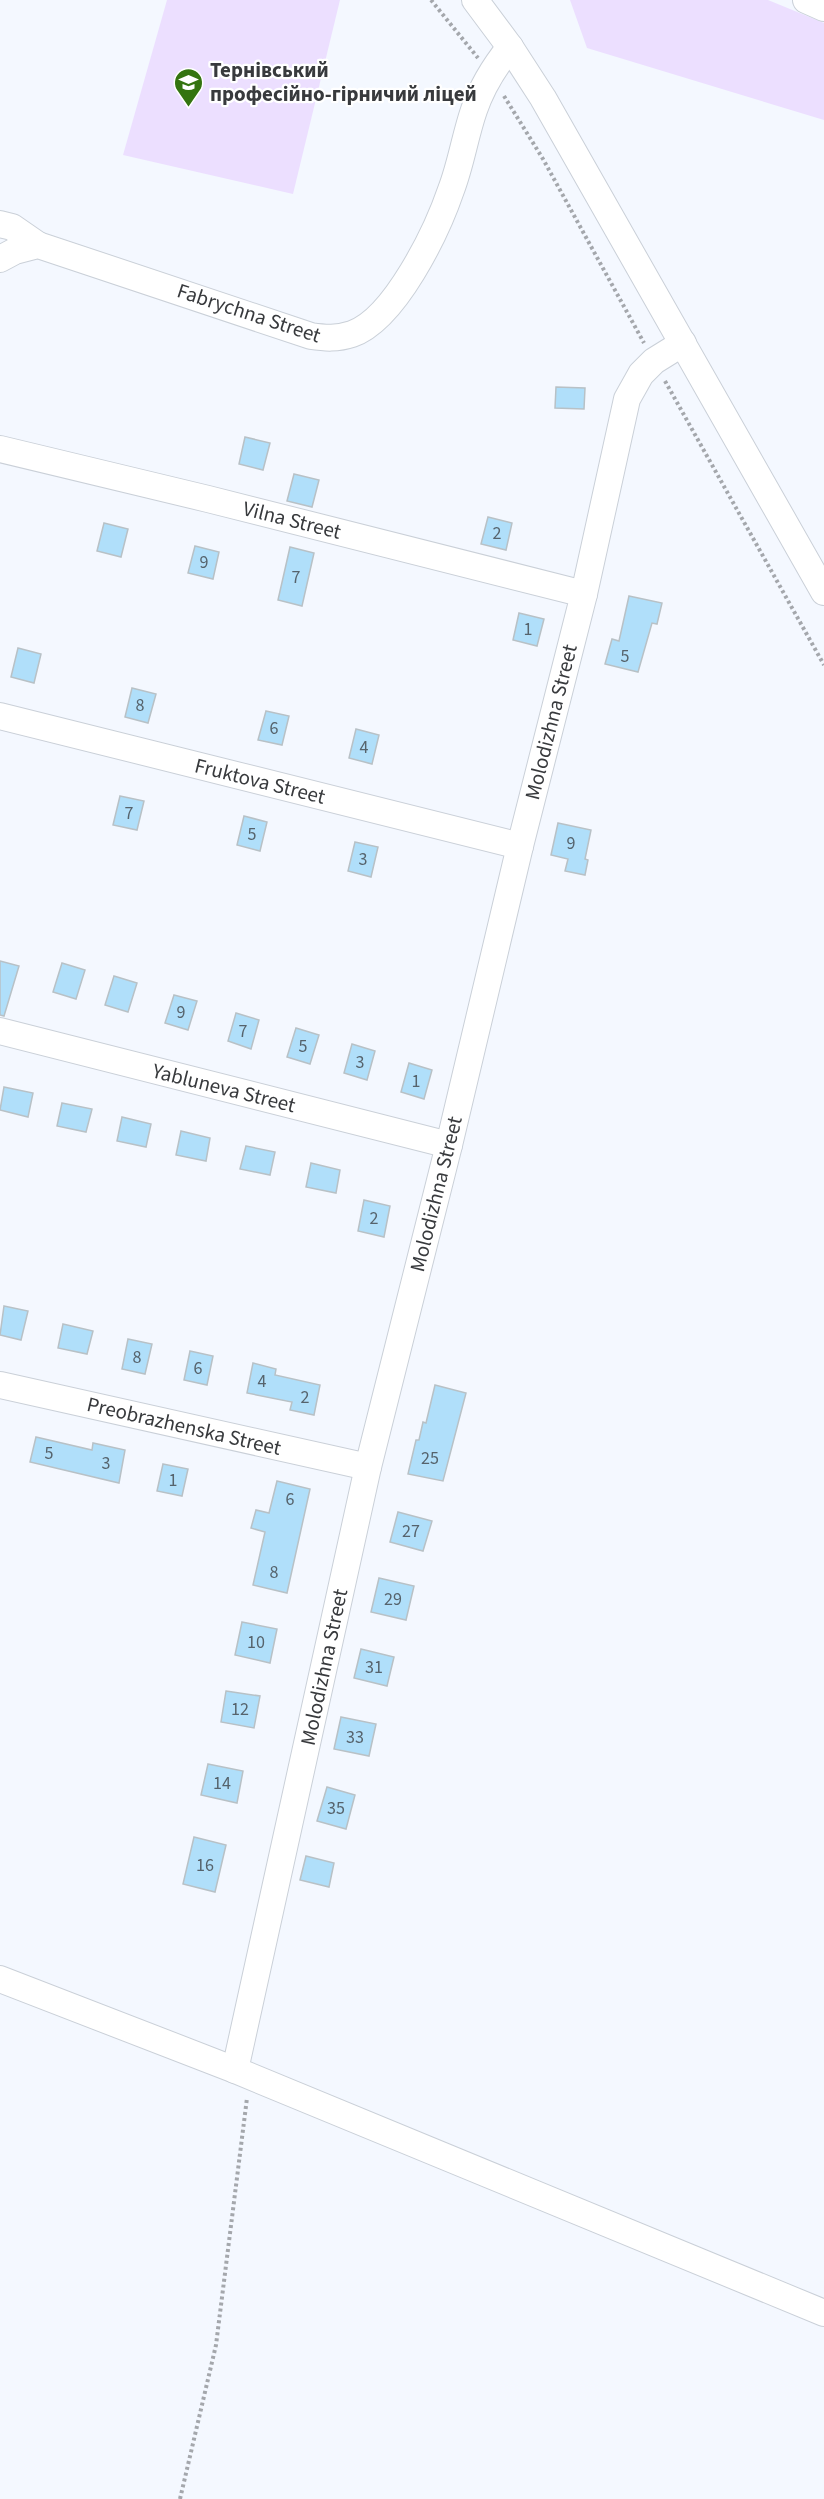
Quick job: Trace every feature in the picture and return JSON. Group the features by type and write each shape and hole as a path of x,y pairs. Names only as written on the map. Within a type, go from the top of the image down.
{"street":[{"path":"475,0 510,47 543,98 824,592"},
{"path":"806,0 824,8"},
{"name":"Fabrychna Street","path":"0,224 12,227 39,245 311,336 334,339 353,334 371,323 386,309 428,245 452,189 474,110 489,73 510,47"},
{"path":"0,259 15,251 39,245"},
{"name":"Molodizhna Street","path":"242,2073 368,1467 584,594 627,399 641,374 654,362 683,344"},
{"name":"Vilna Street","path":"0,449 208,498 584,594"},
{"name":"Fruktova Street","path":"0,717 520,846"},
{"name":"Yabluneva Street","path":"0,1031 449,1144"},
{"name":"Preobrazhenska Street","path":"0,1385 368,1467"},
{"path":"0,1979 242,2073 824,2313"}],"path":[{"path":"431,0 489,73 543,159 824,665"},
{"path":"180,2499 216,2345 242,2073"}],"shaded area":[{"path":"167,0 340,0 293,194 123,155"},
{"path":"570,0 768,0 824,23 824,120 587,48"}],"building":[{"path":"556,387 585,388 584,409 555,408"},
{"path":"245,437 270,443 263,470 239,464"},
{"path":"294,474 319,480 312,507 287,501"},
{"path":"488,517 512,523 506,550 481,544"},
{"path":"104,523 128,529 121,557 97,551"},
{"path":"195,546 219,552 213,579 188,573"},
{"path":"290,547 314,553 302,606 278,600"},
{"path":"629,596 662,603 657,624 652,623 638,672 605,664 612,639 619,641"},
{"path":"519,613 544,619 537,646 513,640"},
{"path":"18,648 41,654 34,683 11,677"},
{"path":"132,688 156,694 148,723 125,717"},
{"path":"266,711 289,716 282,745 258,740"},
{"path":"356,729 379,735 372,764 349,758"},
{"path":"120,796 144,801 137,830 113,825"},
{"path":"244,816 267,822 260,851 237,845"},
{"path":"558,823 591,830 585,859 588,860 585,875 565,871 568,859 551,855"},
{"path":"355,842 378,847 371,877 348,871"},
{"path":"0,961 19,966 4,1016 0,1015"},
{"path":"62,963 85,970 76,999 53,992"},
{"path":"114,976 137,983 128,1012 105,1005"},
{"path":"174,995 197,1001 188,1030 165,1023"},
{"path":"236,1013 259,1020 251,1049 228,1041"},
{"path":"296,1028 319,1035 310,1064 287,1057"},
{"path":"352,1044 375,1051 367,1080 344,1073"},
{"path":"409,1063 432,1070 424,1099 401,1092"},
{"path":"4,1087 33,1093 28,1117 0,1110"},
{"path":"62,1103 92,1109 86,1132 57,1126"},
{"path":"122,1117 151,1124 146,1147 117,1141"},
{"path":"181,1131 210,1138 206,1161 176,1155"},
{"path":"246,1146 275,1152 270,1175 240,1169"},
{"path":"311,1163 340,1170 336,1193 306,1187"},
{"path":"364,1200 390,1206 384,1237 358,1231"},
{"path":"4,1306 28,1311 21,1340 0,1335"},
{"path":"63,1324 93,1331 87,1354 58,1348"},
{"path":"128,1339 152,1344 145,1374 122,1369"},
{"path":"190,1351 213,1356 207,1385 184,1380"},
{"path":"253,1363 276,1369 275,1375 320,1385 314,1415 290,1410 292,1402 247,1393"},
{"path":"435,1385 466,1393 443,1481 408,1474 416,1440 419,1440 423,1422 426,1423"},
{"path":"36,1437 92,1450 93,1443 125,1450 119,1483 30,1462"},
{"path":"163,1464 188,1469 182,1496 157,1491"},
{"path":"277,1481 310,1489 287,1593 253,1585 265,1532 251,1528 256,1510 269,1513"},
{"path":"398,1512 432,1521 423,1551 390,1542"},
{"path":"379,1578 414,1586 406,1620 371,1612"},
{"path":"242,1622 277,1629 270,1663 235,1655"},
{"path":"361,1649 394,1657 387,1686 354,1678"},
{"path":"226,1691 260,1696 254,1728 221,1722"},
{"path":"341,1717 376,1724 369,1756 334,1749"},
{"path":"208,1764 243,1771 237,1803 201,1795"},
{"path":"327,1787 355,1795 346,1829 317,1821"},
{"path":"194,1837 226,1845 215,1892 183,1884"},
{"path":"306,1856 334,1863 329,1887 300,1880"}],"place":[{"name":"Тернівський професійно-гірничий ліцей","path":"189,108"}]}
